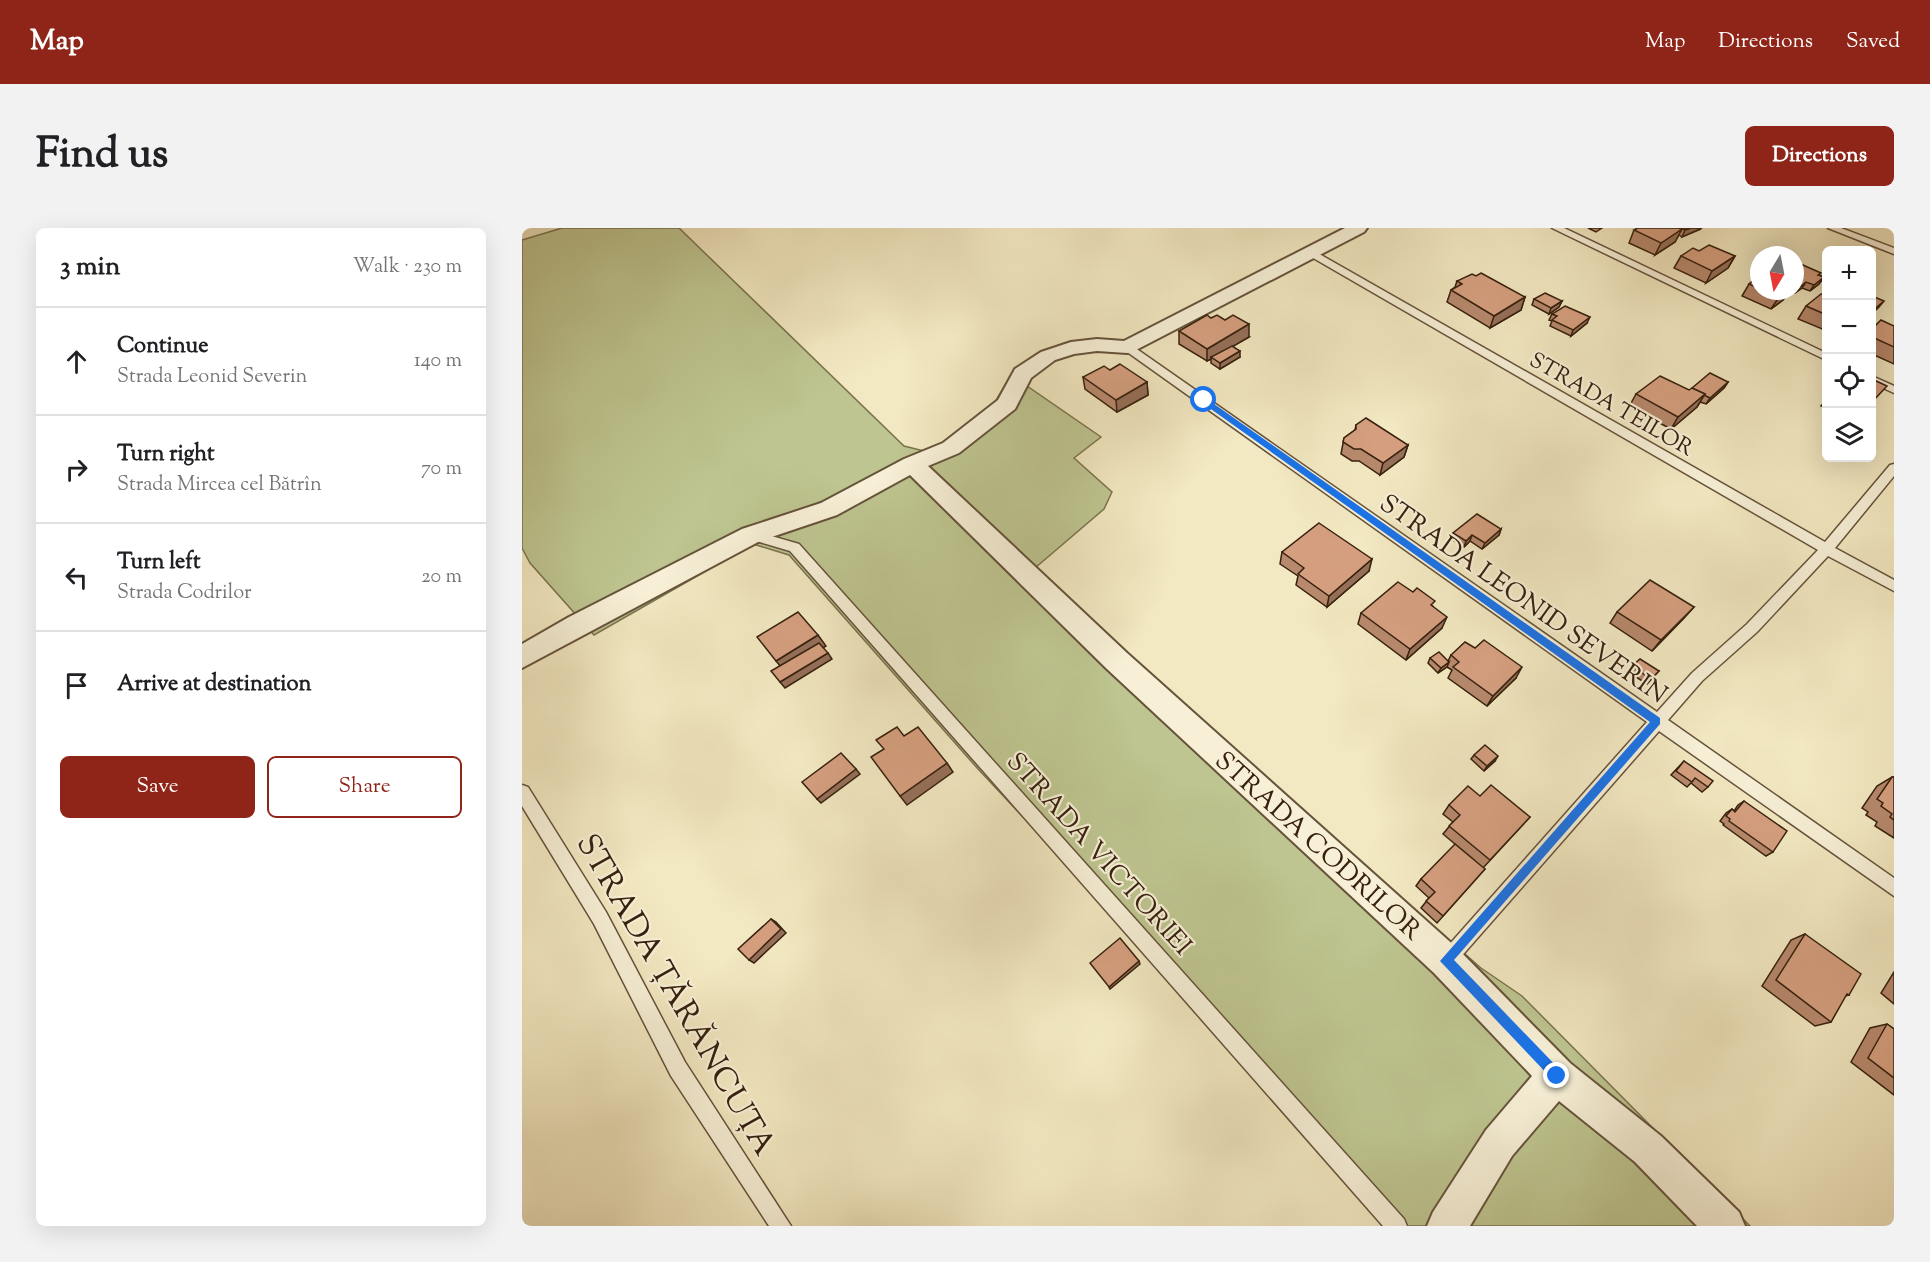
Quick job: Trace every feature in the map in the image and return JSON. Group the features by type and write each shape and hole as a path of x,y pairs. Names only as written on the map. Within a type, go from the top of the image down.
{"street":[{"path":"522,657 578,624 751,536 829,509 912,464 951,448 1007,404 1022,374 1041,360 1071,348 1097,345 1126,347 1358,228"},
{"name":"STRADA CODRILOR","path":"912,464 1117,661 1446,961 1557,1076 1648,1149 1725,1226"},
{"path":"1447,1226 1499,1143 1557,1076"}],"lane":[{"path":"1557,228 1822,355"},
{"path":"1833,228 1894,251"},
{"name":"STRADA TEILOR","path":"1311,253 1894,586"},
{"name":"STRADA LEONID SEVERIN","path":"1126,347 1894,888"},
{"path":"1876,381 1894,390"},
{"path":"1446,961 1656,721 1697,677 1752,628 1827,549 1894,468"},
{"name":"STRADA VICTORIEI","path":"751,536 794,547 1397,1226"},
{"name":"STRADA ȚĂRĂNCUȚA","path":"522,792 600,918 678,1069 781,1226"}],"green space":[{"path":"562,228 679,228 904,446 924,451 959,436 994,404 1011,375 1101,437 1074,458 1112,492 1104,509 1035,568 1225,745 1481,968 1522,996 1750,1226 1407,1226 978,769 789,555 753,544 594,635 530,563 522,548 522,240"}],"building":[{"path":"1638,228 1682,229 1661,243 1634,230"},
{"path":"1709,245 1735,256 1712,271 1681,256 1693,248 1699,251"},
{"path":"1804,266 1821,273 1818,275 1822,279 1814,285 1806,282 1804,284"},
{"path":"1481,273 1525,297 1494,316 1451,290 1462,284 1457,281 1472,274 1476,276"},
{"path":"1545,293 1562,301 1551,308 1534,299"},
{"path":"1821,294 1822,294 1822,313 1806,306"},
{"path":"1876,298 1884,301 1876,308"},
{"path":"1565,306 1590,317 1573,330 1552,320 1557,316 1552,314"},
{"path":"1207,315 1211,318 1217,315 1225,320 1233,315 1249,324 1207,349 1179,331"},
{"path":"1881,320 1894,326 1894,347 1876,339 1876,325"},
{"path":"1232,346 1240,351 1220,363 1211,357"},
{"path":"1120,364 1147,382 1116,400 1083,377 1104,366 1110,370"},
{"path":"1710,373 1728,382 1710,398 1692,388"},
{"path":"1660,376 1689,390 1692,388 1705,394 1678,417 1636,394"},
{"path":"1876,381 1887,386 1876,398"},
{"path":"1366,418 1408,445 1383,463 1361,449 1354,449 1343,442 1344,438 1356,429 1356,425"},
{"path":"1477,514 1501,529 1485,543 1472,535 1466,541 1453,533"},
{"path":"1319,523 1372,559 1329,596 1298,574 1304,568 1282,552"},
{"path":"1650,580 1694,607 1661,640 1617,612"},
{"path":"1398,582 1413,592 1417,588 1435,601 1431,605 1447,617 1410,649 1361,613"},
{"path":"798,612 818,635 776,661 757,637"},
{"path":"1484,640 1522,667 1493,696 1453,667 1459,662 1451,655 1465,642 1475,648"},
{"path":"819,643 828,653 780,682 771,671"},
{"path":"1439,652 1449,662 1441,668 1430,658"},
{"path":"1640,659 1659,671 1651,679 1632,666"},
{"path":"897,727 904,736 918,727 947,763 900,796 871,757 884,749 876,740"},
{"path":"1485,745 1498,756 1487,766 1474,755"},
{"path":"841,753 856,769 817,799 802,782"},
{"path":"1684,761 1713,781 1708,787 1695,778 1692,782 1676,771"},
{"path":"1894,777 1894,820 1890,817 1892,814 1881,806 1883,803 1877,799"},
{"path":"1491,785 1530,817 1490,860 1449,826 1460,815 1449,805 1468,786 1480,796"},
{"path":"1744,801 1787,831 1773,852 1729,821 1730,819 1726,816 1732,809 1735,812"},
{"path":"1455,844 1485,869 1443,916 1426,901 1435,892 1421,879"},
{"path":"771,919 781,929 749,960 738,949"},
{"path":"1805,934 1861,974 1831,1022 1776,980"},
{"path":"1120,938 1139,961 1109,987 1090,963"},
{"path":"1887,1024 1894,1029 1894,1078 1868,1058"}],"route":[{"path":"1204,400 1656,721 1446,961 1557,1076"}]}
